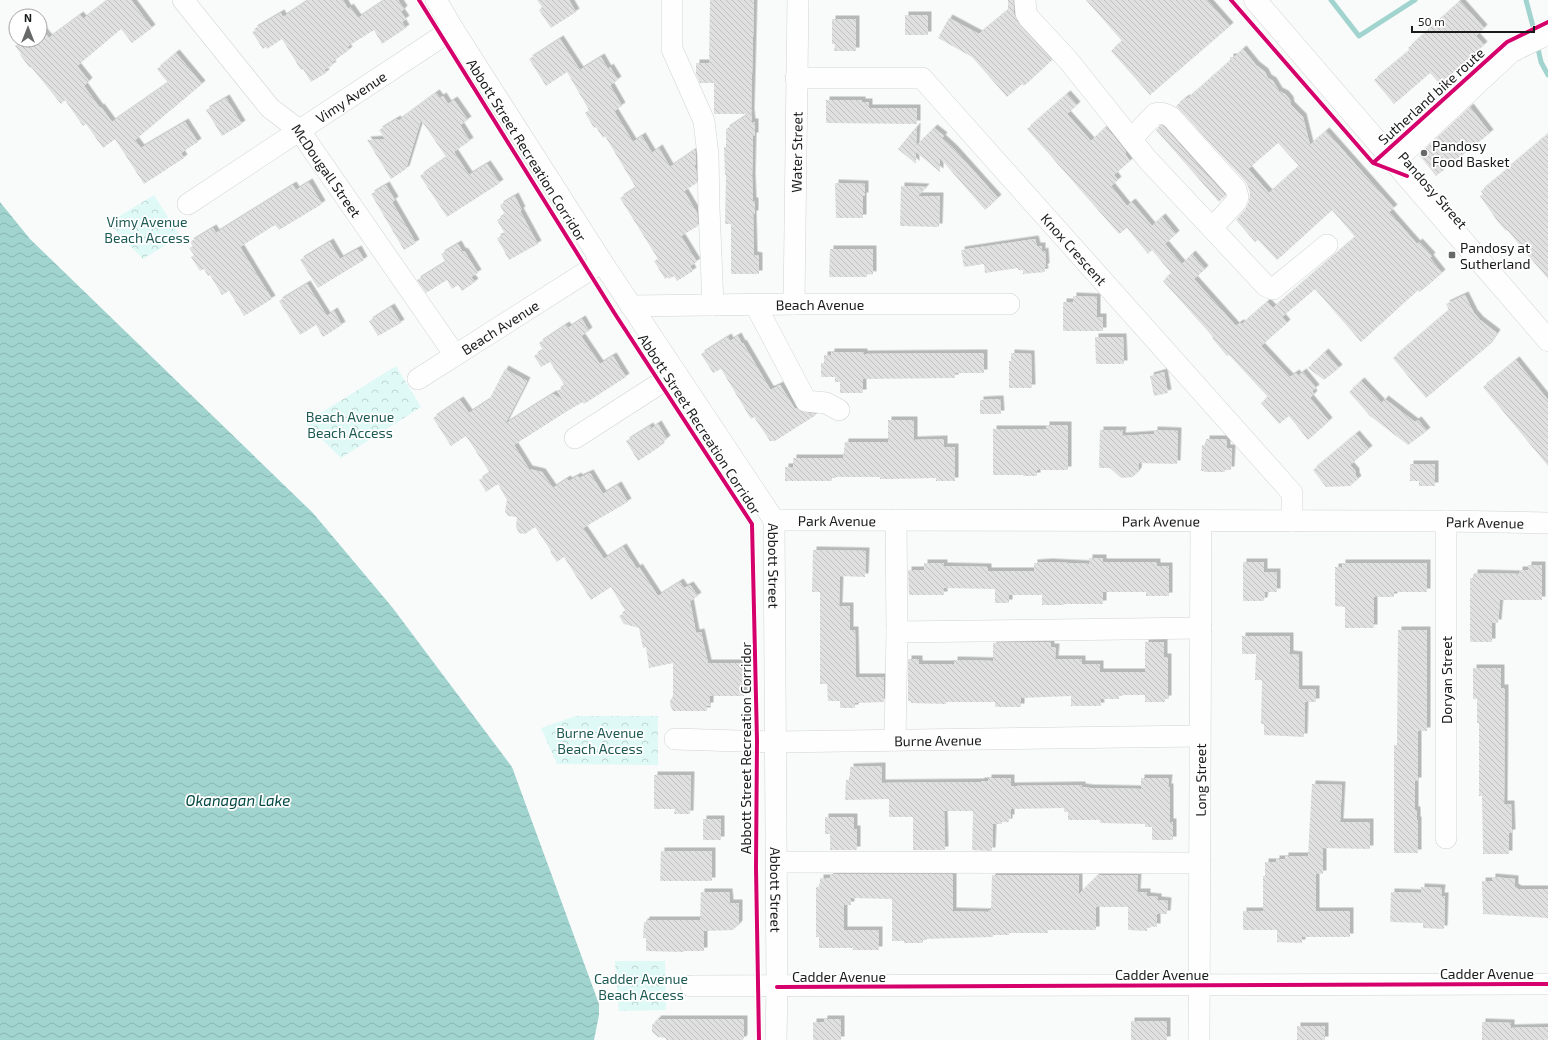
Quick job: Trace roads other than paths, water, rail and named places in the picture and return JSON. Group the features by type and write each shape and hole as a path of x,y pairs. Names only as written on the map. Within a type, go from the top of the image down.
{"main road":[{"name":"Pandosy Street","path":"1255,0 1548,340"}],"street":[{"name":"McDougall Street","path":"183,0 270,108 299,130 455,355"},
{"name":"Abbott Street","path":"436,0 602,262 774,520 777,862 776,1040"},
{"path":"672,0 672,49 704,121 708,155 708,208 713,305"},
{"name":"Water Street","path":"794,304 798,0"},
{"path":"1025,0 1026,13 1029,18 1068,60 1147,158 1266,286 1273,289 1327,245"},
{"name":"Vimy Avenue","path":"188,204 453,29"},
{"path":"1394,162 1511,52 1548,34"},
{"name":"Knox Crescent","path":"796,78 922,78 1292,492 1292,521"},
{"path":"1131,139 1155,114 1165,114 1171,117 1236,189 1238,197 1236,202 1212,228"},
{"name":"Beach Avenue","path":"418,379 602,262"},
{"path":"755,304 806,401 826,403 839,410"},
{"name":"Beach Avenue","path":"631,306 755,304 1009,304"},
{"path":"575,438 676,373"},
{"name":"Park Avenue","path":"774,520 1446,521 1548,523"},
{"path":"895,740 897,632 896,520"},
{"name":"Long Street","path":"1199,1040 1201,521"},
{"name":"Doryan Street","path":"1446,521 1446,838"},
{"path":"897,632 1201,628"},
{"name":"Burne Avenue","path":"675,739 776,742 1200,736"},
{"path":"777,862 1200,863"},
{"name":"Cadder Avenue","path":"691,986 777,987 1548,984"}],"water":[{"name":"Okanagan Lake","path":"0,202 30,239 313,513 392,607 512,767 599,1004 599,1015 594,1040 0,1040"}],"waterway":[{"path":"1331,0 1359,36 1415,0"},
{"path":"1526,0 1535,34"},
{"path":"1537,44 1541,62 1548,75"}],"place":[{"name":"Pandosy Food Basket","path":"1424,153"},
{"name":"Pandosy at Sutherland","path":"1452,255"}],"park label":[{"name":"Vimy Avenue Beach Access","path":"147,230"},
{"name":"Beach Avenue Beach Access","path":"350,424"},
{"name":"Burne Avenue Beach Access","path":"600,740"},
{"name":"Cadder Avenue Beach Access","path":"641,986"}]}
